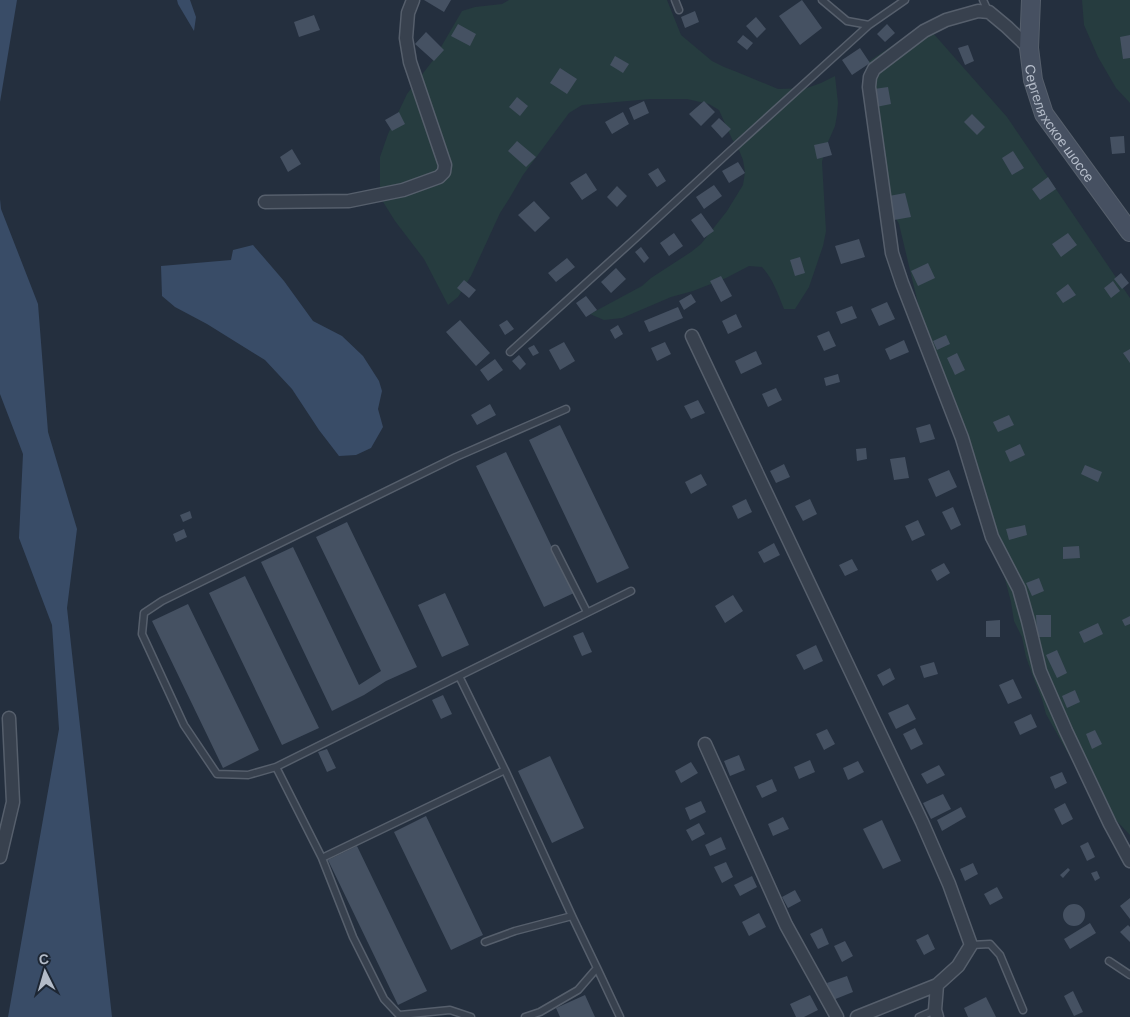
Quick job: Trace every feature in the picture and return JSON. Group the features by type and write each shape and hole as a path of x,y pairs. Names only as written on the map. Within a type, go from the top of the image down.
{"main road":[{"name":"Сергеляхское шоссе","path":"1031,0 1030,48 1033,80 1044,114 1130,232"}],"street":[{"path":"265,202 349,201 403,190 439,177 444,172 445,165 410,62 406,38 408,13 414,0"},
{"path":"1030,48 1008,26 989,12 978,11 964,14 946,20 924,31 874,69 870,77 870,87 892,253 902,283 962,438 992,537 1019,589 1040,671 1110,824 1130,861"},
{"path":"692,336 922,822 949,884 971,944 958,966 937,985 857,1017"},
{"path":"0,856 13,802 9,718"},
{"path":"706,744 786,925 836,1017"},
{"path":"936,1014 937,985"}],"lane":[{"path":"675,0 680,10"},
{"path":"822,0 847,21 869,25"},
{"path":"510,352 869,25 906,0"},
{"path":"983,0 989,12"},
{"path":"566,409 456,457 162,600 144,613 142,634 184,725 217,774 248,775 276,766 631,592"},
{"path":"556,549 587,612"},
{"path":"459,676 620,1017"},
{"path":"276,766 322,858 353,937 384,999 401,1016 450,1010 471,1017"},
{"path":"322,858 505,770"},
{"path":"485,942 515,931 572,916"},
{"path":"971,944 990,944 1000,955 1023,1010"},
{"path":"1109,961 1130,975"},
{"path":"525,1017 540,1012 578,990 597,968"},
{"path":"919,1017 936,1014"}],"green space":[{"path":"509,0 667,0 681,35 712,61 724,67 778,89 807,88 835,76 838,103 837,115 822,162 826,231 809,287 795,309 784,309 772,282 762,267 749,266 726,278 693,291 671,297 622,318 604,320 590,314 642,286 701,244 727,211 743,185 745,172 743,160 719,110 709,104 687,99 651,99 582,105 569,113 523,175 500,213 471,276 458,297 448,305 424,259 395,221 380,197 380,157 388,134 407,94 434,59 462,11 475,7 502,4"},
{"path":"1082,0 1130,0 1130,103 1116,88 1098,57 1084,25"},
{"path":"925,24 1007,117 1130,298 1130,835 1112,816 1069,755 1046,714 1026,657 1022,637 1014,621 1000,560 925,333 899,224 886,201 877,160 868,62"}],"water":[{"path":"0,0 17,0 0,102"},
{"path":"177,0 190,0 196,17 194,31 178,4"},
{"path":"0,199 1,209 38,304 48,432 77,529 67,608 112,1017 8,1017 59,729 52,625 19,538 23,454 0,394"},
{"path":"253,245 284,281 313,321 342,336 363,356 379,381 382,391 378,409 383,427 371,448 356,455 339,456 292,389 265,360 207,324 175,307 162,296 161,266 231,260 233,250"}],"building":[{"path":"424,0 451,0 444,12"},
{"path":"802,0 822,28 800,45 779,16"},
{"path":"695,11 699,22 685,28 681,17"},
{"path":"314,15 320,30 299,37 294,22"},
{"path":"756,17 766,29 757,38 746,26"},
{"path":"458,24 476,34 470,46 451,36"},
{"path":"887,24 895,33 885,42 877,34"},
{"path":"426,32 444,50 434,61 415,44"},
{"path":"743,35 753,43 747,50 737,42"},
{"path":"1130,35 1130,58 1123,59 1120,37"},
{"path":"968,45 974,61 965,65 958,48"},
{"path":"860,48 870,63 852,75 842,60"},
{"path":"615,56 629,64 623,73 610,65"},
{"path":"560,68 577,79 567,94 550,83"},
{"path":"888,87 891,104 876,107 874,89"},
{"path":"517,97 528,106 520,116 509,107"},
{"path":"644,101 649,113 634,120 629,108"},
{"path":"704,101 715,112 701,126 689,114"},
{"path":"399,112 405,124 392,131 385,120"},
{"path":"623,112 629,124 612,134 605,122"},
{"path":"972,114 985,127 977,135 964,122"},
{"path":"719,118 731,129 722,138 711,126"},
{"path":"1124,136 1125,153 1112,154 1110,137"},
{"path":"517,141 536,157 526,167 508,151"},
{"path":"828,142 832,155 817,159 814,145"},
{"path":"292,149 301,164 288,172 280,157"},
{"path":"1013,151 1024,168 1012,175 1002,158"},
{"path":"738,162 745,173 729,183 722,171"},
{"path":"658,168 666,181 657,187 648,174"},
{"path":"586,173 597,190 582,200 570,183"},
{"path":"1048,177 1056,189 1040,200 1032,189"},
{"path":"714,185 722,196 704,209 696,197"},
{"path":"617,186 627,196 617,207 607,197"},
{"path":"905,193 911,217 894,220 889,196"},
{"path":"534,201 550,218 535,232 518,215"},
{"path":"701,213 714,231 704,238 691,220"},
{"path":"674,233 683,246 669,256 660,243"},
{"path":"1068,233 1077,245 1061,257 1052,244"},
{"path":"859,239 865,257 841,264 835,246"},
{"path":"641,247 649,258 644,263 635,252"},
{"path":"800,257 805,273 795,276 790,260"},
{"path":"567,258 575,267 556,282 548,273"},
{"path":"928,263 935,278 918,286 911,271"},
{"path":"616,268 626,279 611,293 601,282"},
{"path":"1121,273 1129,283 1122,289 1114,279"},
{"path":"721,276 732,296 721,302 710,281"},
{"path":"464,280 476,290 469,298 457,288"},
{"path":"1113,281 1120,291 1111,298 1104,288"},
{"path":"1068,284 1076,295 1063,303 1056,293"},
{"path":"691,294 696,302 684,310 679,301"},
{"path":"586,296 597,310 586,317 576,303"},
{"path":"887,302 895,319 879,326 871,309"},
{"path":"852,306 857,318 841,324 836,312"},
{"path":"678,307 683,318 649,332 644,321"},
{"path":"736,314 742,327 728,334 722,321"},
{"path":"460,320 490,353 476,366 446,332"},
{"path":"507,320 514,329 505,335 499,325"},
{"path":"618,325 623,334 615,339 610,330"},
{"path":"829,331 836,346 824,351 817,336"},
{"path":"946,335 950,344 937,350 933,341"},
{"path":"904,340 909,352 890,360 885,349"},
{"path":"564,342 575,361 560,370 549,350"},
{"path":"665,342 671,354 657,361 651,348"},
{"path":"534,345 539,353 533,356 528,348"},
{"path":"1130,349 1130,363 1123,353"},
{"path":"756,351 762,364 741,374 735,361"},
{"path":"957,353 965,370 955,375 947,358"},
{"path":"519,355 526,364 520,370 512,361"},
{"path":"495,359 503,370 488,381 480,370"},
{"path":"838,374 840,382 826,386 824,378"},
{"path":"776,388 782,400 768,407 762,394"},
{"path":"698,400 705,413 691,419 684,406"},
{"path":"490,404 496,415 477,425 471,415"},
{"path":"1009,415 1014,425 998,432 993,422"},
{"path":"930,424 935,439 920,443 916,428"},
{"path":"560,425 629,568 597,583 529,440"},
{"path":"1020,444 1025,455 1010,462 1005,451"},
{"path":"866,448 867,459 857,461 856,449"},
{"path":"506,452 574,593 544,607 476,466"},
{"path":"905,457 909,478 894,480 890,459"},
{"path":"784,464 790,477 776,483 770,471"},
{"path":"1085,465 1102,472 1098,482 1081,474"},
{"path":"949,470 957,487 936,497 928,479"},
{"path":"701,474 707,485 691,494 685,482"},
{"path":"746,499 752,512 738,519 732,506"},
{"path":"810,499 817,514 803,521 795,506"},
{"path":"953,507 961,525 951,530 942,512"},
{"path":"190,511 192,518 183,522 180,515"},
{"path":"918,520 925,535 912,541 905,526"},
{"path":"347,522 417,667 386,681 364,695 332,711 261,562 293,547 359,685 381,671 316,537"},
{"path":"1025,525 1027,535 1009,540 1006,529"},
{"path":"184,529 187,537 176,542 173,534"},
{"path":"774,543 780,555 764,563 758,552"},
{"path":"1079,546 1080,558 1063,559 1063,547"},
{"path":"852,559 858,570 845,576 839,565"},
{"path":"944,563 950,573 937,581 931,570"},
{"path":"245,576 319,728 282,745 209,593"},
{"path":"1039,578 1044,591 1032,596 1026,583"},
{"path":"445,593 469,645 442,657 418,605"},
{"path":"733,595 743,611 725,623 715,606"},
{"path":"188,604 259,750 223,768 152,621"},
{"path":"1036,615 1051,615 1051,637 1037,637"},
{"path":"1130,616 1130,624 1125,626 1122,620"},
{"path":"1000,620 1000,637 986,637 986,621"},
{"path":"1098,623 1103,634 1084,643 1079,632"},
{"path":"583,632 592,652 582,656 573,636"},
{"path":"816,645 823,661 804,670 796,655"},
{"path":"1057,650 1067,673 1057,678 1046,655"},
{"path":"934,662 938,674 924,678 920,666"},
{"path":"890,668 895,679 883,686 877,675"},
{"path":"1013,679 1022,698 1008,704 999,685"},
{"path":"1075,690 1080,702 1067,708 1062,696"},
{"path":"443,695 452,714 441,719 432,700"},
{"path":"908,704 916,719 896,729 888,713"},
{"path":"1031,714 1037,727 1020,735 1014,722"},
{"path":"915,728 923,744 911,750 903,734"},
{"path":"827,729 835,744 824,750 816,734"},
{"path":"1095,730 1102,744 1092,749 1086,734"},
{"path":"327,749 336,768 327,772 318,752"},
{"path":"739,755 745,770 730,776 724,761"},
{"path":"550,756 584,828 552,843 518,771"},
{"path":"810,760 815,772 799,779 794,767"},
{"path":"858,761 864,772 848,780 843,768"},
{"path":"691,762 698,773 681,783 675,771"},
{"path":"939,765 945,775 927,784 921,774"},
{"path":"1062,772 1067,783 1055,789 1050,777"},
{"path":"772,779 777,791 762,798 756,786"},
{"path":"943,794 951,809 931,819 923,803"},
{"path":"701,801 706,812 690,820 685,808"},
{"path":"1065,803 1073,819 1062,825 1054,809"},
{"path":"961,807 966,817 942,831 937,820"},
{"path":"426,816 483,935 451,950 394,832"},
{"path":"783,817 789,829 773,836 768,824"},
{"path":"882,820 901,861 883,869 863,829"},
{"path":"699,823 705,834 692,841 686,830"},
{"path":"721,837 726,849 710,856 705,845"},
{"path":"1088,842 1095,857 1087,861 1080,846"},
{"path":"357,846 427,991 398,1005 328,860"},
{"path":"726,862 733,877 722,883 714,867"},
{"path":"973,863 978,874 965,881 960,869"},
{"path":"1068,868 1070,870 1063,878 1060,875"},
{"path":"1097,871 1100,878 1095,881 1091,873"},
{"path":"752,876 757,887 740,896 734,885"},
{"path":"997,887 1003,898 990,905 984,894"},
{"path":"795,890 801,901 788,908 782,897"},
{"path":"1130,898 1130,919 1120,906"},
{"path":"1074,904 1082,907 1085,915 1082,923 1074,926 1066,923 1063,915 1066,907"},
{"path":"759,913 766,927 749,936 742,922"},
{"path":"1090,923 1096,933 1070,949 1064,939"},
{"path":"1128,925 1130,927 1130,942 1120,932"},
{"path":"822,928 829,944 818,949 810,934"},
{"path":"928,934 935,949 924,955 916,940"},
{"path":"845,941 853,956 842,962 834,946"},
{"path":"847,976 853,992 833,1000 827,983"},
{"path":"1073,991 1083,1012 1074,1016 1064,996"},
{"path":"585,995 595,1017 560,1017 556,1008"},
{"path":"810,995 818,1010 804,1017 796,1017 790,1004"},
{"path":"986,997 996,1017 968,1017 964,1008"}]}
